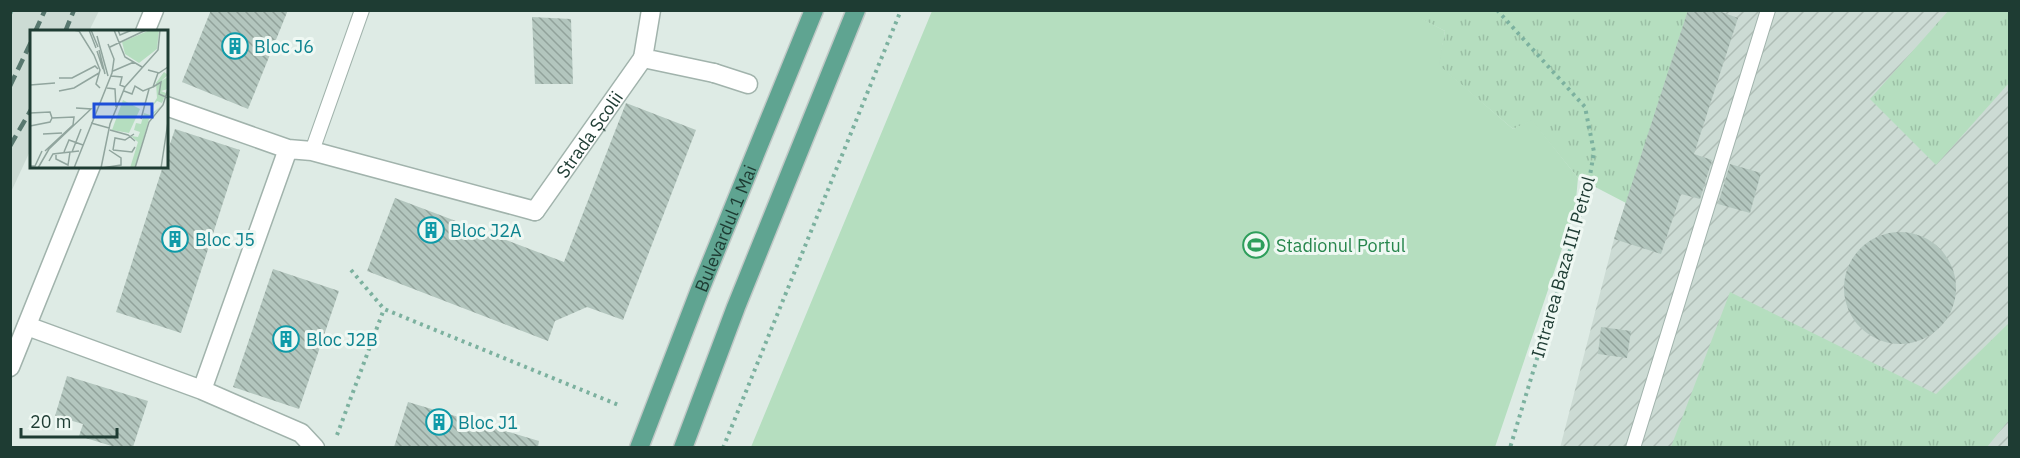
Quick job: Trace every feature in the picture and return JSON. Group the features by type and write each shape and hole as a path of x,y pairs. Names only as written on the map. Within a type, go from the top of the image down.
{"main road":[{"name":"Bulevardul 1 Mai","path":"639,447 814,10"},
{"path":"683,447 736,307 856,10"}],"street":[{"path":"146,30 154,10"},
{"name":"Strada Școlii","path":"312,151 535,211 643,58 651,10"},
{"path":"643,58 714,73 748,84"},
{"path":"168,107 288,149 312,151"},
{"path":"202,390 288,149"},
{"path":"10,367 90,168"},
{"path":"27,326 202,390 301,433 315,447"}],"lane":[{"path":"312,151 362,10"},
{"path":"1634,447 1768,10"}],"path":[{"path":"723,447 901,10"},
{"name":"Intrarea Baza III Petrol","path":"1497,10 1585,107 1594,152 1587,193 1510,447"},
{"path":"351,270 384,309 621,406"},
{"path":"337,437 384,309"}],"shaded area":[{"path":"13,11 99,11 90,30 30,30 30,151 11,192 10,18"},
{"path":"1688,11 2009,11 2009,447 1560,448 1614,239"}],"green space":[{"name":"Stadionul Portul","path":"1405,10 1445,31 1439,65 1513,129 1532,120 1578,178 1575,210 1495,447 751,447 932,11"},
{"path":"1949,10 2009,11 2009,83 1936,165 1870,99"},
{"path":"1405,11 1688,11 1626,203 1578,178 1532,121 1513,129 1438,65 1445,31"},
{"path":"1730,292 1936,394 2009,323 2009,420 1987,447 1671,447"}],"building":[{"name":"Bloc J6","path":"211,10 288,10 248,109 182,82"},
{"path":"1688,10 1716,10 1738,18 1694,154 1712,160 1700,199 1681,194 1661,254 1614,239"},
{"path":"532,17 571,19 573,84 535,84"},
{"name":"Bloc J2A","path":"626,103 696,130 623,320 587,307 555,321 548,341 367,271 395,198 564,262"},
{"name":"Bloc J5","path":"175,129 240,150 181,333 116,312 162,168 168,168 168,150"},
{"path":"1730,164 1761,173 1750,213 1718,204"},
{"path":"1900,232 1921,236 1940,248 1952,267 1956,288 1952,309 1940,328 1921,340 1900,344 1879,340 1860,328 1848,309 1844,288 1848,267 1860,248 1879,236"},
{"name":"Bloc J2B","path":"273,269 339,291 299,409 233,387"},
{"path":"1601,327 1631,331 1627,358 1598,354"},
{"path":"67,376 148,401 133,447 115,447 79,436 83,424 55,416"},
{"name":"Bloc J1","path":"408,402 539,441 538,447 394,447"}],"railway":[{"path":"36,30 45,10"},
{"path":"66,30 74,10"},
{"path":"10,86 30,44"},
{"path":"10,146 30,111"}],"place":[{"name":"Bloc J6","path":"235,46"},
{"name":"Bloc J2A","path":"431,230"},
{"name":"Bloc J5","path":"175,239"},
{"name":"Stadionul Portul","path":"1256,245"},
{"name":"Bloc J2B","path":"286,339"},
{"name":"Bloc J1","path":"439,422"}]}
